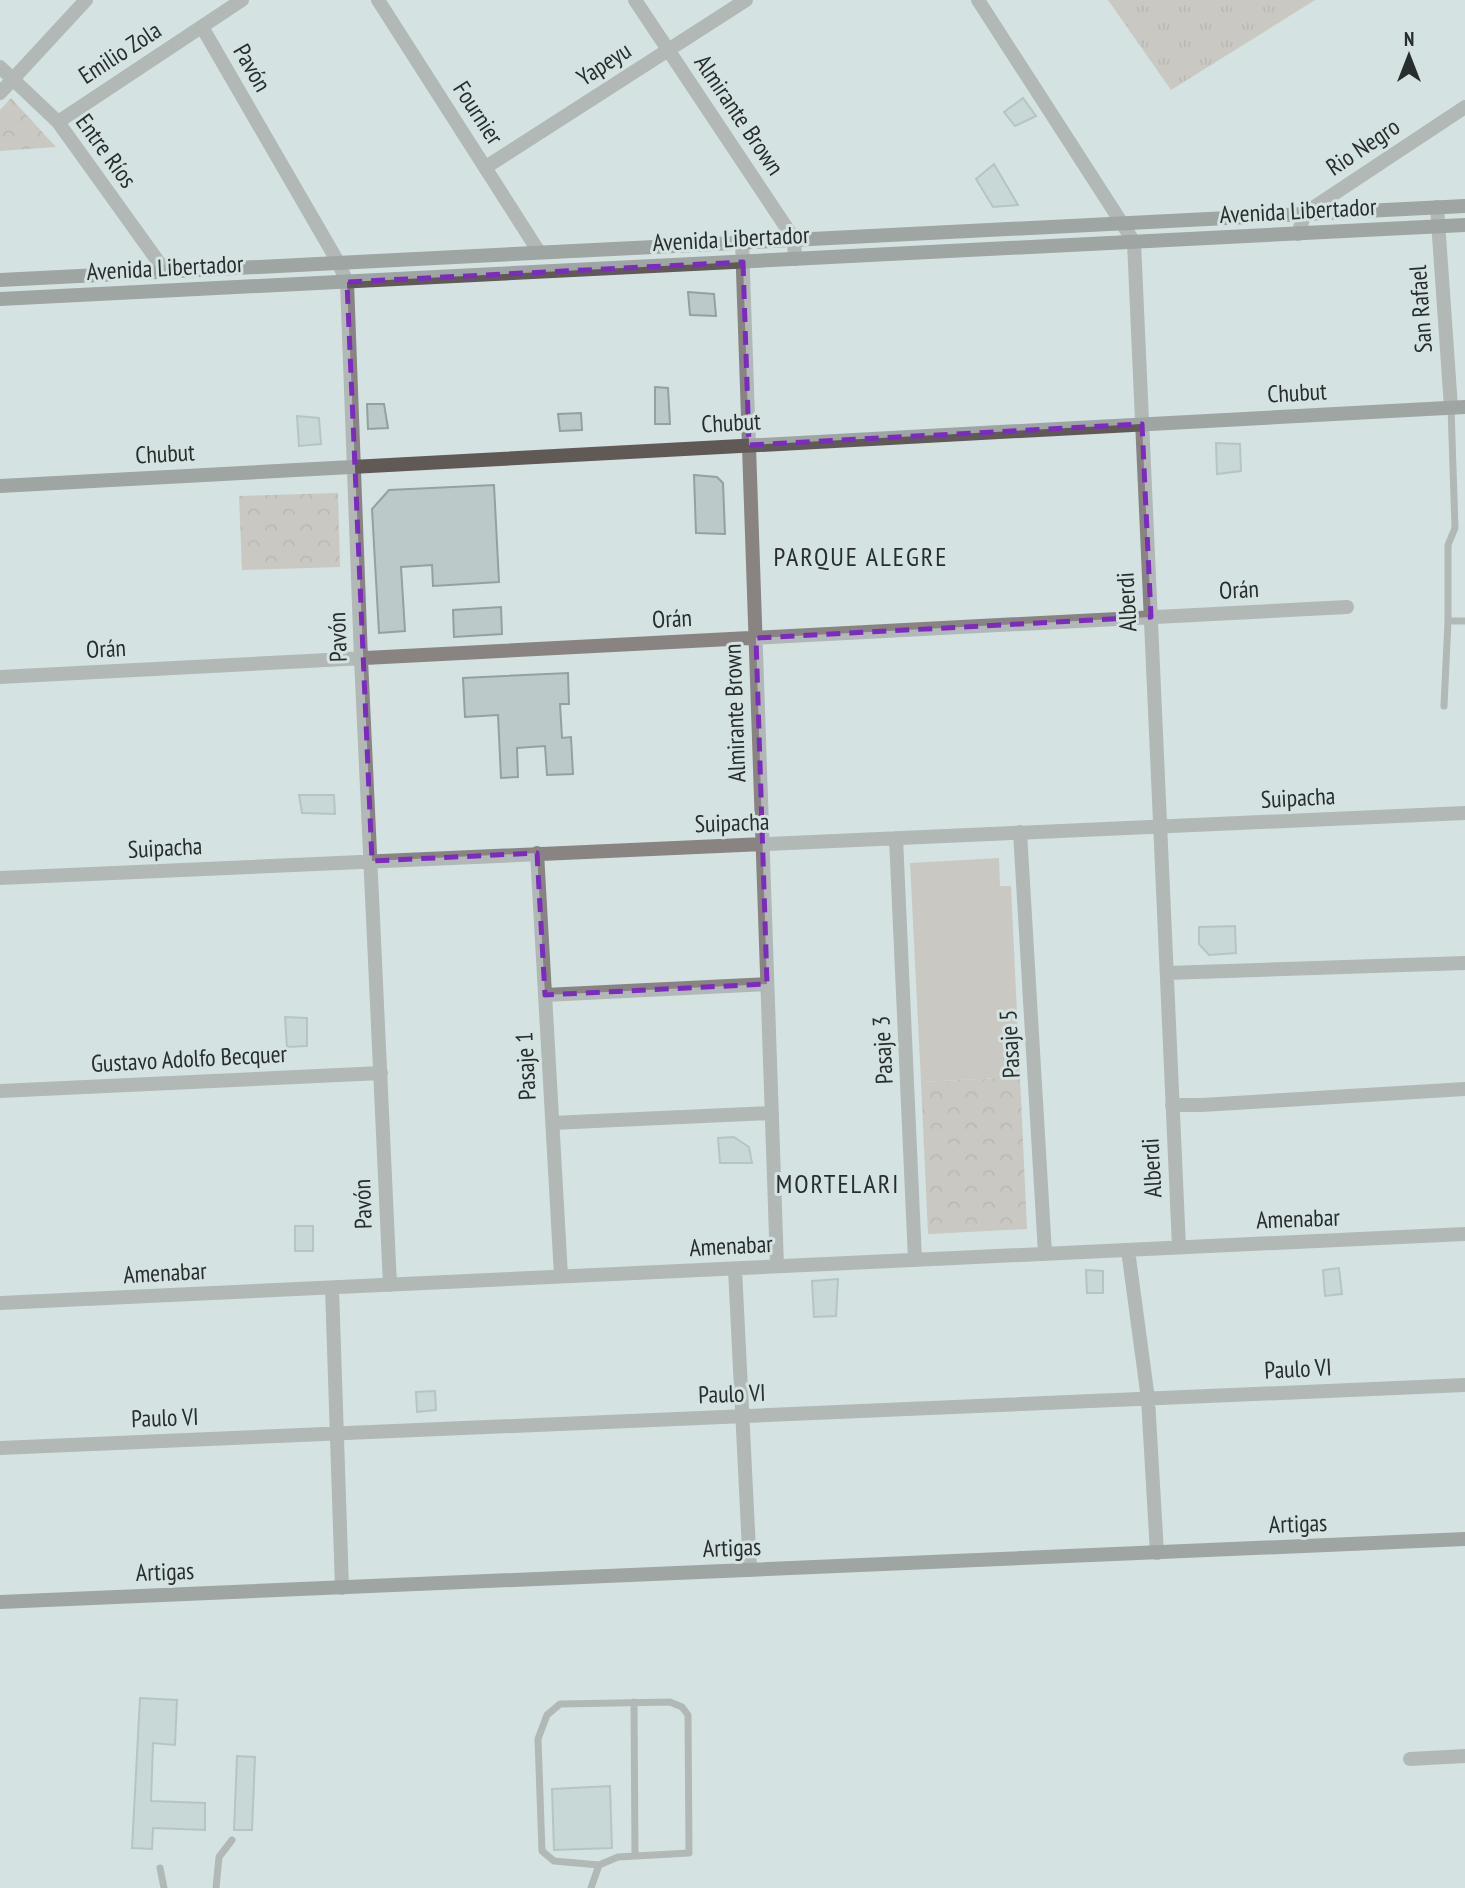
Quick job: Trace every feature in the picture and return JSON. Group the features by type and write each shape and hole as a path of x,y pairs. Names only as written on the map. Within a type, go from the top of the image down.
{"main road":[{"name":"Avenida Libertador","path":"0,280 1465,206"},
{"name":"Avenida Libertador","path":"0,299 1465,225"},
{"name":"Chubut","path":"0,486 1458,407"},
{"name":"Artigas","path":"0,1602 1465,1539"}],"street":[{"path":"0,93 86,0"},
{"name":"Emilio Zola","path":"58,122 243,0"},
{"name":"Fournier","path":"378,0 539,252"},
{"name":"Almirante Brown","path":"635,0 794,239"},
{"name":"Yapeyu","path":"486,167 746,0"},
{"path":"978,0 1134,242"},
{"name":"Pavón","path":"202,27 347,282 361,659 390,1285"},
{"name":"Entre Ríos","path":"0,67 58,122 164,271"},
{"name":"Rio Negro","path":"1305,213 1465,107"},
{"name":"San Rafael","path":"1437,207 1458,407"},
{"path":"1298,234 1305,213"},
{"path":"794,239 795,259"},
{"name":"Almirante Brown","path":"742,242 777,1266"},
{"name":"Alberdi","path":"1134,242 1179,1247"},
{"name":"Orán","path":"0,677 1347,607"},
{"name":"Suipacha","path":"0,878 1465,813"},
{"name":"Pasaje 5","path":"1020,832 1045,1253"},
{"name":"Pasaje 3","path":"896,838 915,1260"},
{"name":"Pasaje 1","path":"537,853 561,1276"},
{"path":"1167,972 1465,963"},
{"path":"545,995 767,984"},
{"name":"Gustavo Adolfo Becquer","path":"0,1091 380,1073"},
{"path":"1172,1105 1465,1089"},
{"path":"552,1123 772,1114"},
{"name":"Amenabar","path":"0,1303 1465,1234"},
{"path":"1128,1250 1147,1399 1157,1553"},
{"path":"735,1269 750,1570"},
{"path":"332,1288 342,1588"},
{"name":"Paulo VI","path":"0,1448 1465,1385"},
{"path":"1410,1759 1465,1756"}],"lane":[{"path":"1444,706 1448,545 1455,528 1458,407"},
{"path":"1448,621 1465,621"},
{"path":"634,1702 635,1856"},
{"path":"670,1702 682,1707 688,1715 689,1853 635,1856 618,1857 599,1865 554,1861 542,1851 538,1739 548,1715 560,1704 670,1702"},
{"path":"216,1888 219,1857 232,1840"},
{"path":"591,1888 599,1865"},
{"path":"160,1868 164,1888"}],"highlighted area":[{"path":"743,262 749,445 1142,424 1151,617 756,638 767,984 545,995 537,853 372,861 347,282"}],"green space":[{"path":"1108,0 1315,0 1171,90"},
{"path":"11,98 56,147 0,151 0,110"},
{"path":"338,493 340,567 242,570 239,496"},
{"path":"999,858 1000,886 1011,886 1020,1077 921,1082 910,863"},
{"path":"1020,1077 1027,1229 928,1234 921,1082"}],"building":[{"path":"1023,98 1036,116 1015,126 1004,112"},
{"path":"994,164 1018,205 993,207 976,179"},
{"path":"688,292 714,294 716,316 690,315"},
{"path":"655,387 668,388 670,424 655,424"},
{"path":"367,404 384,404 388,428 368,429"},
{"path":"581,413 582,430 560,431 558,414"},
{"path":"297,416 319,418 321,444 299,446"},
{"path":"1216,443 1240,444 1241,471 1217,474"},
{"path":"694,475 717,477 723,483 725,534 696,533"},
{"path":"494,485 499,582 433,586 432,565 401,567 405,631 379,633 372,509 389,490"},
{"path":"501,607 502,634 454,637 453,610"},
{"path":"568,673 569,704 560,704 562,738 571,737 573,774 547,775 545,746 517,748 518,777 501,778 498,715 465,717 463,678"},
{"path":"299,795 334,795 335,814 302,813"},
{"path":"1235,926 1236,953 1209,955 1199,944 1199,927"},
{"path":"285,1017 307,1018 307,1046 287,1047"},
{"path":"734,1137 749,1147 752,1163 720,1163 718,1138"},
{"path":"295,1226 313,1226 313,1251 295,1251"},
{"path":"1339,1268 1342,1294 1325,1296 1323,1270"},
{"path":"1086,1270 1103,1271 1103,1293 1087,1293"},
{"path":"838,1279 836,1316 814,1317 812,1281"},
{"path":"435,1391 436,1410 417,1412 416,1392"},
{"path":"140,1698 177,1700 175,1745 153,1743 151,1801 205,1803 205,1830 153,1828 152,1849 132,1848"},
{"path":"237,1756 255,1757 252,1830 234,1830"},
{"path":"610,1786 612,1848 554,1850 552,1789"}],"district":[{"name":"PARQUE ALEGRE","path":"861,557"},
{"name":"MORTELARI","path":"838,1184"}]}
